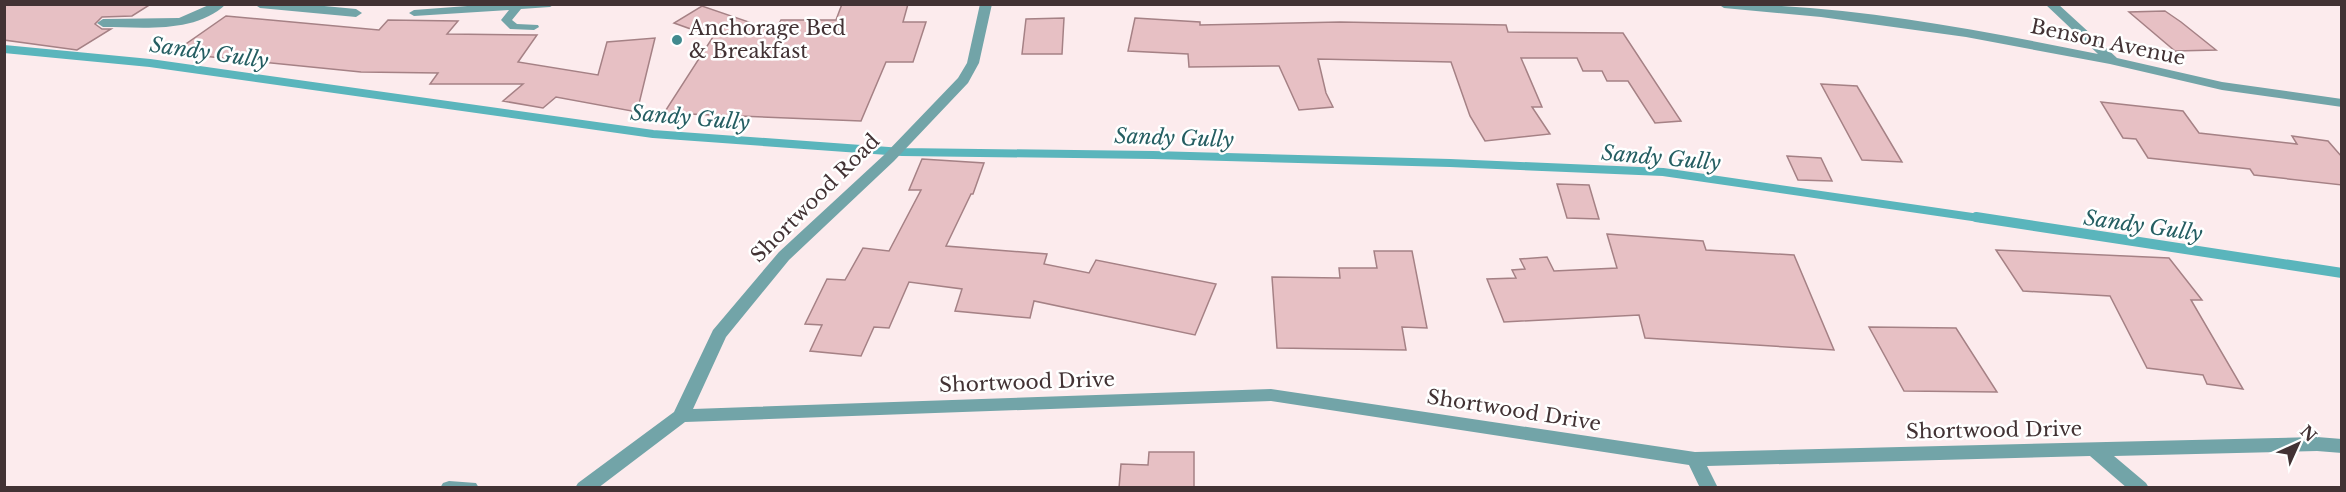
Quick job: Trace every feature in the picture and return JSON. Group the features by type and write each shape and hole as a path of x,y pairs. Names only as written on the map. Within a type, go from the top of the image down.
{"street":[{"path":"103,22 168,24 203,15 220,4"},
{"path":"260,4 356,13"},
{"name":"Shortwood Road","path":"584,488 681,416 719,334 784,256 889,158 963,80 973,63 986,4"},
{"name":"Benson Avenue","path":"1724,4 1800,10 1899,22 2112,60 2164,74 2238,89 2342,103"},
{"path":"2051,4 2112,60"},
{"name":"Shortwood Drive","path":"681,416 1270,395 1695,459 2317,444 2342,446"},
{"path":"2093,449 2140,488"},
{"path":"1695,459 1708,488"},
{"path":"449,488 470,488"}],"lane":[{"path":"414,13 550,4"},
{"path":"518,6 506,20 508,24 514,27 534,27"}],"building":[{"path":"4,4 151,4 132,16 102,17 95,24 102,29 111,29 77,50 4,40"},
{"path":"842,4 908,4 903,22 926,22 913,62 886,62 861,121 664,113 713,37 674,23 702,6 775,31 781,20 836,20"},
{"path":"2165,11 2216,50 2175,51 2129,12"},
{"path":"226,16 379,30 388,20 458,21 447,34 537,35 518,62 598,75 607,42 655,38 637,112 556,97 543,108 503,101 523,84 430,84 438,73 361,72 173,53"},
{"path":"1064,18 1062,54 1022,54 1026,19"},
{"path":"1135,18 1200,22 1200,25 1340,22 1506,25 1508,32 1623,33 1681,121 1655,123 1628,81 1607,81 1602,71 1583,71 1577,58 1521,58 1542,107 1532,107 1550,134 1485,141 1470,116 1451,62 1318,59 1326,93 1333,107 1299,110 1279,66 1189,67 1188,54 1128,51"},
{"path":"1821,84 1857,86 1902,162 1862,160"},
{"path":"2101,102 2183,111 2199,133 2297,144 2292,136 2328,141 2342,157 2342,185 2254,175 2250,169 2148,158 2136,139 2123,138"},
{"path":"1787,156 1821,158 1832,181 1798,180"},
{"path":"922,159 984,163 973,194 946,246 1047,254 1044,264 1089,273 1096,260 1216,284 1195,335 1034,301 1030,318 955,311 962,289 909,282 889,328 874,327 861,356 810,351 822,325 805,324 827,279 845,280 863,248 889,251 921,190 909,190"},
{"path":"1557,184 1589,185 1599,219 1567,218"},
{"path":"1607,234 1703,241 1706,250 1794,255 1834,350 1645,338 1639,315 1504,322 1487,279 1516,278 1512,270 1525,269 1520,259 1547,257 1554,271 1617,268"},
{"path":"1996,250 2169,258 2202,300 2191,300 2243,389 2207,384 2203,375 2147,368 2110,296 2023,291"},
{"path":"1374,251 1412,251 1427,328 1402,327 1406,350 1277,348 1272,277 1340,278 1339,268 1377,268"},
{"path":"1869,327 1956,328 1997,392 1904,391"},
{"path":"1149,452 1194,452 1194,488 1119,488 1121,464 1148,465"}],"waterway":[{"name":"Sandy Gully","path":"4,49 150,63 653,134 902,152 1153,155 1450,163 1663,172 1986,219"},
{"name":"Sandy Gully","path":"1976,217 2342,273"}],"place":[{"name":"Anchorage Bed & Breakfast","path":"677,40"}]}
